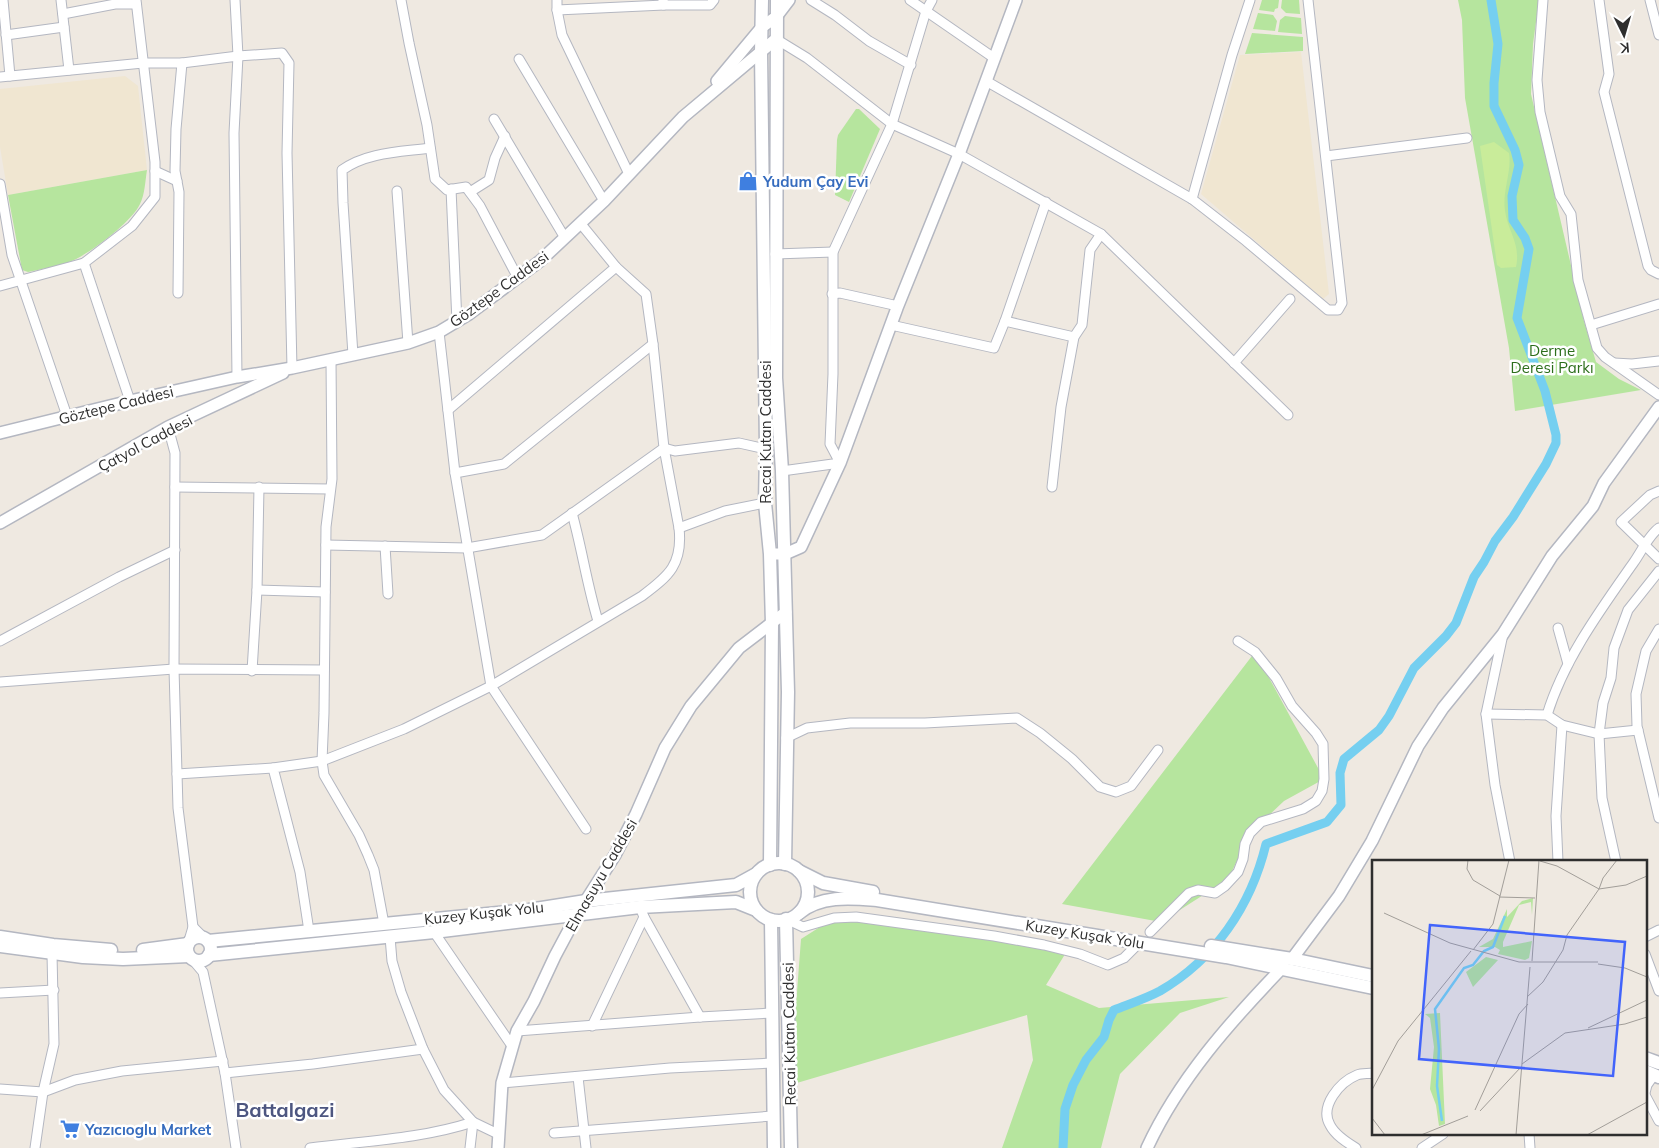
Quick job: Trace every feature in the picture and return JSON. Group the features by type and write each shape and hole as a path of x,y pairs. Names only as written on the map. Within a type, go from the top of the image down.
{"main road":[{"name":"Recai Kutan Caddesi","path":"777,0 776,378 782,471 788,692 785,864"},
{"name":"Recai Kutan Caddesi","path":"760,1 762,27 765,503 770,554 772,624 770,865"},
{"path":"785,864 799,871 807,887 807,897 799,913 786,919 771,920 756,910 751,901 751,882 763,868 770,865 785,864"},
{"name":"Kuzey Kuşak Yolu","path":"799,871 823,883 843,888 1192,947"},
{"name":"Kuzey Kuşak Yolu","path":"207,940 529,910 586,901 736,885 756,874"},
{"name":"Kuzey Kuşak Yolu","path":"799,913 817,903 841,898 877,900 1230,953 1292,959 1372,976"},
{"name":"Kuzey Kuşak Yolu","path":"208,956 530,921 578,913 642,912 736,902 756,910"},
{"name":"Recai Kutan Caddesi","path":"786,919 791,1148"},
{"name":"Recai Kutan Caddesi","path":"771,920 774,1148"},
{"path":"0,936 53,945 123,951 187,951 200,961 208,956 211,948 207,940 202,937 194,938 187,951"},
{"path":"0,946 52,954 123,959 187,951"},
{"name":"Kuzey Kuşak Yolu","path":"1230,953 1282,968 1372,988"},
{"path":"1646,1060 1654,1072"}],"street":[{"path":"3,0 10,76"},
{"path":"60,0 69,70"},
{"path":"235,0 238,56 234,133 238,377"},
{"path":"401,0 435,179 447,190 466,187 480,206 518,278"},
{"path":"557,0 562,34 629,174"},
{"path":"557,10 663,3 710,4 714,0"},
{"path":"683,117 726,72 762,27 776,17 789,0"},
{"path":"811,0 835,15 869,41 911,65"},
{"path":"910,0 994,58"},
{"path":"840,463 830,444 833,374 833,252 892,124 926,11 932,0"},
{"path":"770,554 784,554 801,547 840,463 898,306 959,154 1016,0"},
{"path":"1192,199 1232,55 1250,0"},
{"path":"986,81 1192,199 1246,241 1328,310 1338,310 1342,303 1308,0"},
{"path":"1543,0 1537,80 1540,112 1560,196 1571,214 1578,280 1597,348 1605,357 1659,395"},
{"path":"1599,0 1609,74 1604,92 1648,266 1650,270 1659,274"},
{"path":"1650,0 1659,35"},
{"path":"0,286 84,262 132,226 155,197 155,171 136,2 115,2 63,14"},
{"path":"6,35 64,27"},
{"path":"776,40 807,58 892,124 959,154 1101,234 1288,416"},
{"name":"Göztepe Caddesi","path":"0,434 130,401 408,343 439,332 457,322 518,278 565,238 604,201 683,117 776,40"},
{"path":"0,77 143,63 182,63 282,53 289,63 287,153 292,368"},
{"path":"520,59 604,201"},
{"path":"178,293 179,192 175,171 176,129 182,63"},
{"path":"494,119 565,238"},
{"path":"470,192 490,180 495,158 504,136"},
{"path":"1326,156 1467,138"},
{"path":"353,355 342,170 353,162 378,155 430,148"},
{"path":"155,171 177,181"},
{"path":"0,184 12,255 67,416"},
{"path":"451,189 457,322"},
{"path":"397,191 408,343"},
{"path":"891,325 994,348 1046,202"},
{"path":"177,774 273,768 322,761 404,729 491,686 642,596 662,581 672,569 681,545 664,448 646,294 616,266 581,224"},
{"path":"1052,487 1061,407 1074,337 1082,325 1090,250 1101,234"},
{"path":"775,254 833,252"},
{"path":"84,262 130,401"},
{"path":"448,410 616,266"},
{"path":"832,294 840,293 898,306"},
{"path":"1234,362 1290,298"},
{"path":"1591,325 1659,304"},
{"path":"1005,320 1074,337"},
{"path":"439,332 455,473 491,686 586,829"},
{"path":"455,473 504,464 653,344"},
{"path":"331,360 330,489 326,545 322,761 324,776 359,836 374,870 384,924"},
{"path":"1614,363 1632,364 1659,361"},
{"name":"Çatyol Caddesi","path":"0,523 168,428 292,368"},
{"path":"1292,959 1338,896 1372,841 1423,739 1443,708 1503,634 1552,556 1593,506 1604,483 1659,407"},
{"path":"168,428 175,452 174,669 178,808 193,927 187,951 203,972 223,1061 236,1148"},
{"path":"664,448 675,451 739,443 766,449"},
{"path":"326,545 467,548 542,535 664,448"},
{"path":"782,471 840,463"},
{"path":"175,486 330,489"},
{"path":"252,671 257,590 259,488"},
{"path":"1659,490 1621,522 1659,559"},
{"path":"678,528 725,511 765,503"},
{"path":"572,513 579,538 588,588 598,621"},
{"path":"1547,715 1568,664 1606,602 1653,532 1659,528"},
{"path":"385,546 388,594"},
{"path":"0,641 119,577 175,550"},
{"path":"1616,860 1602,798 1599,734 1603,703 1612,669 1614,648 1628,610 1659,571"},
{"path":"257,590 325,592"},
{"name":"Elmasuyu Caddesi","path":"498,1148 502,1082 517,1031 534,1001 554,956 578,913 615,855 636,814 665,748 690,706 739,648 786,612"},
{"path":"1558,628 1568,664"},
{"path":"1659,629 1646,651 1636,694 1638,730 1659,818"},
{"path":"1503,634 1486,714 1495,785 1510,860"},
{"path":"1150,932 1189,893 1198,890 1215,893 1226,886 1238,872 1243,859 1245,844 1250,833 1261,822 1302,809 1316,801 1322,791 1324,779 1323,744 1308,722 1292,706 1276,678 1255,652 1238,641"},
{"path":"0,682 174,669 324,670"},
{"path":"1486,714 1547,715 1562,725 1599,734 1638,730"},
{"path":"786,738 807,728 850,722 926,723 1016,718 1040,733 1072,758 1100,787 1116,792 1131,786 1158,750"},
{"path":"1558,860 1556,816 1562,725"},
{"path":"273,768 300,872 309,931"},
{"path":"642,912 700,1016"},
{"path":"592,1026 642,912"},
{"path":"786,919 803,927 834,918 856,917 994,936 1068,951 1108,965 1124,958 1138,945"},
{"path":"193,927 207,940"},
{"path":"1646,936 1659,930"},
{"path":"434,932 512,1046"},
{"path":"390,936 392,961 401,992 423,1049 444,1090 473,1122 498,1134"},
{"path":"35,1148 43,1092 54,1044 52,954"},
{"path":"203,972 208,956"},
{"path":"1646,957 1659,991"},
{"path":"1147,1148 1168,1110 1215,1042 1282,968"},
{"path":"0,993 54,990"},
{"path":"517,1031 700,1016 772,1013"},
{"path":"225,1074 423,1049"},
{"path":"0,1089 43,1092 75,1080 122,1071 223,1061"},
{"path":"502,1082 670,1068 772,1063"},
{"path":"1646,1090 1654,1072"},
{"path":"1356,1148 1339,1136 1328,1123 1328,1107 1331,1098 1341,1086 1358,1075 1372,1073"},
{"path":"578,1077 586,1148"},
{"path":"1646,1096 1652,1111 1659,1120"},
{"path":"554,1133 773,1116"},
{"path":"310,1148 408,1136 456,1128 473,1122"},
{"path":"470,1148 473,1122"},
{"path":"1422,1148 1439,1136"}],"shaded area":[{"path":"1301,52 1329,294 1323,299 1201,194 1240,55"},
{"path":"125,76 138,86 147,170 8,195 0,147 0,89"}],"green space":[{"path":"1262,0 1279,0 1278,8 1274,12 1259,10"},
{"path":"1282,0 1299,0 1300,14 1286,13 1281,8"},
{"name":"Derme Deresi Parkı","path":"1458,0 1539,0 1533,44 1531,94 1584,321 1596,362 1619,379 1641,390 1515,411 1509,348 1465,98 1462,20"},
{"path":"1258,13 1273,15 1277,21 1275,31 1253,29"},
{"path":"1285,16 1301,18 1302,34 1278,32 1280,20"},
{"path":"1252,33 1303,37 1303,51 1245,54"},
{"path":"856,109 859,109 880,129 849,202 835,195 837,140 838,135"},
{"path":"1494,142 1509,153 1510,160 1504,204 1516,245 1516,267 1501,268 1497,265 1480,146"},
{"path":"147,170 140,204 128,220 108,238 87,253 69,262 28,272 22,270 8,195"},
{"path":"1255,652 1324,779 1284,801 1250,833 1225,886 1208,892 1161,922 1062,904"},
{"path":"834,918 1067,951 1046,985 1099,1008 1229,997 1180,1013 1120,1074 1101,1148 1002,1148 1033,1060 1027,1015 790,1085 801,939"}],"waterway":[{"path":"1063,1148 1065,1109 1073,1085 1086,1060 1104,1037 1114,1010 1160,991 1198,963 1214,947 1240,909 1251,889 1266,844 1327,822 1341,805 1340,773 1344,759 1379,730 1389,716 1414,668 1446,636 1456,623 1474,577 1495,541 1513,517 1546,464 1556,443 1556,435 1545,391 1517,318 1529,249 1525,238 1513,220 1512,196 1519,165 1515,150 1494,106 1498,44 1491,0"}],"place":[{"name":"Yudum Çay Evi","path":"748,181"},
{"name":"Yazıcıoglu Market","path":"70,1129"}],"district":[{"name":"Battalgazi","path":"285,1109"}]}
